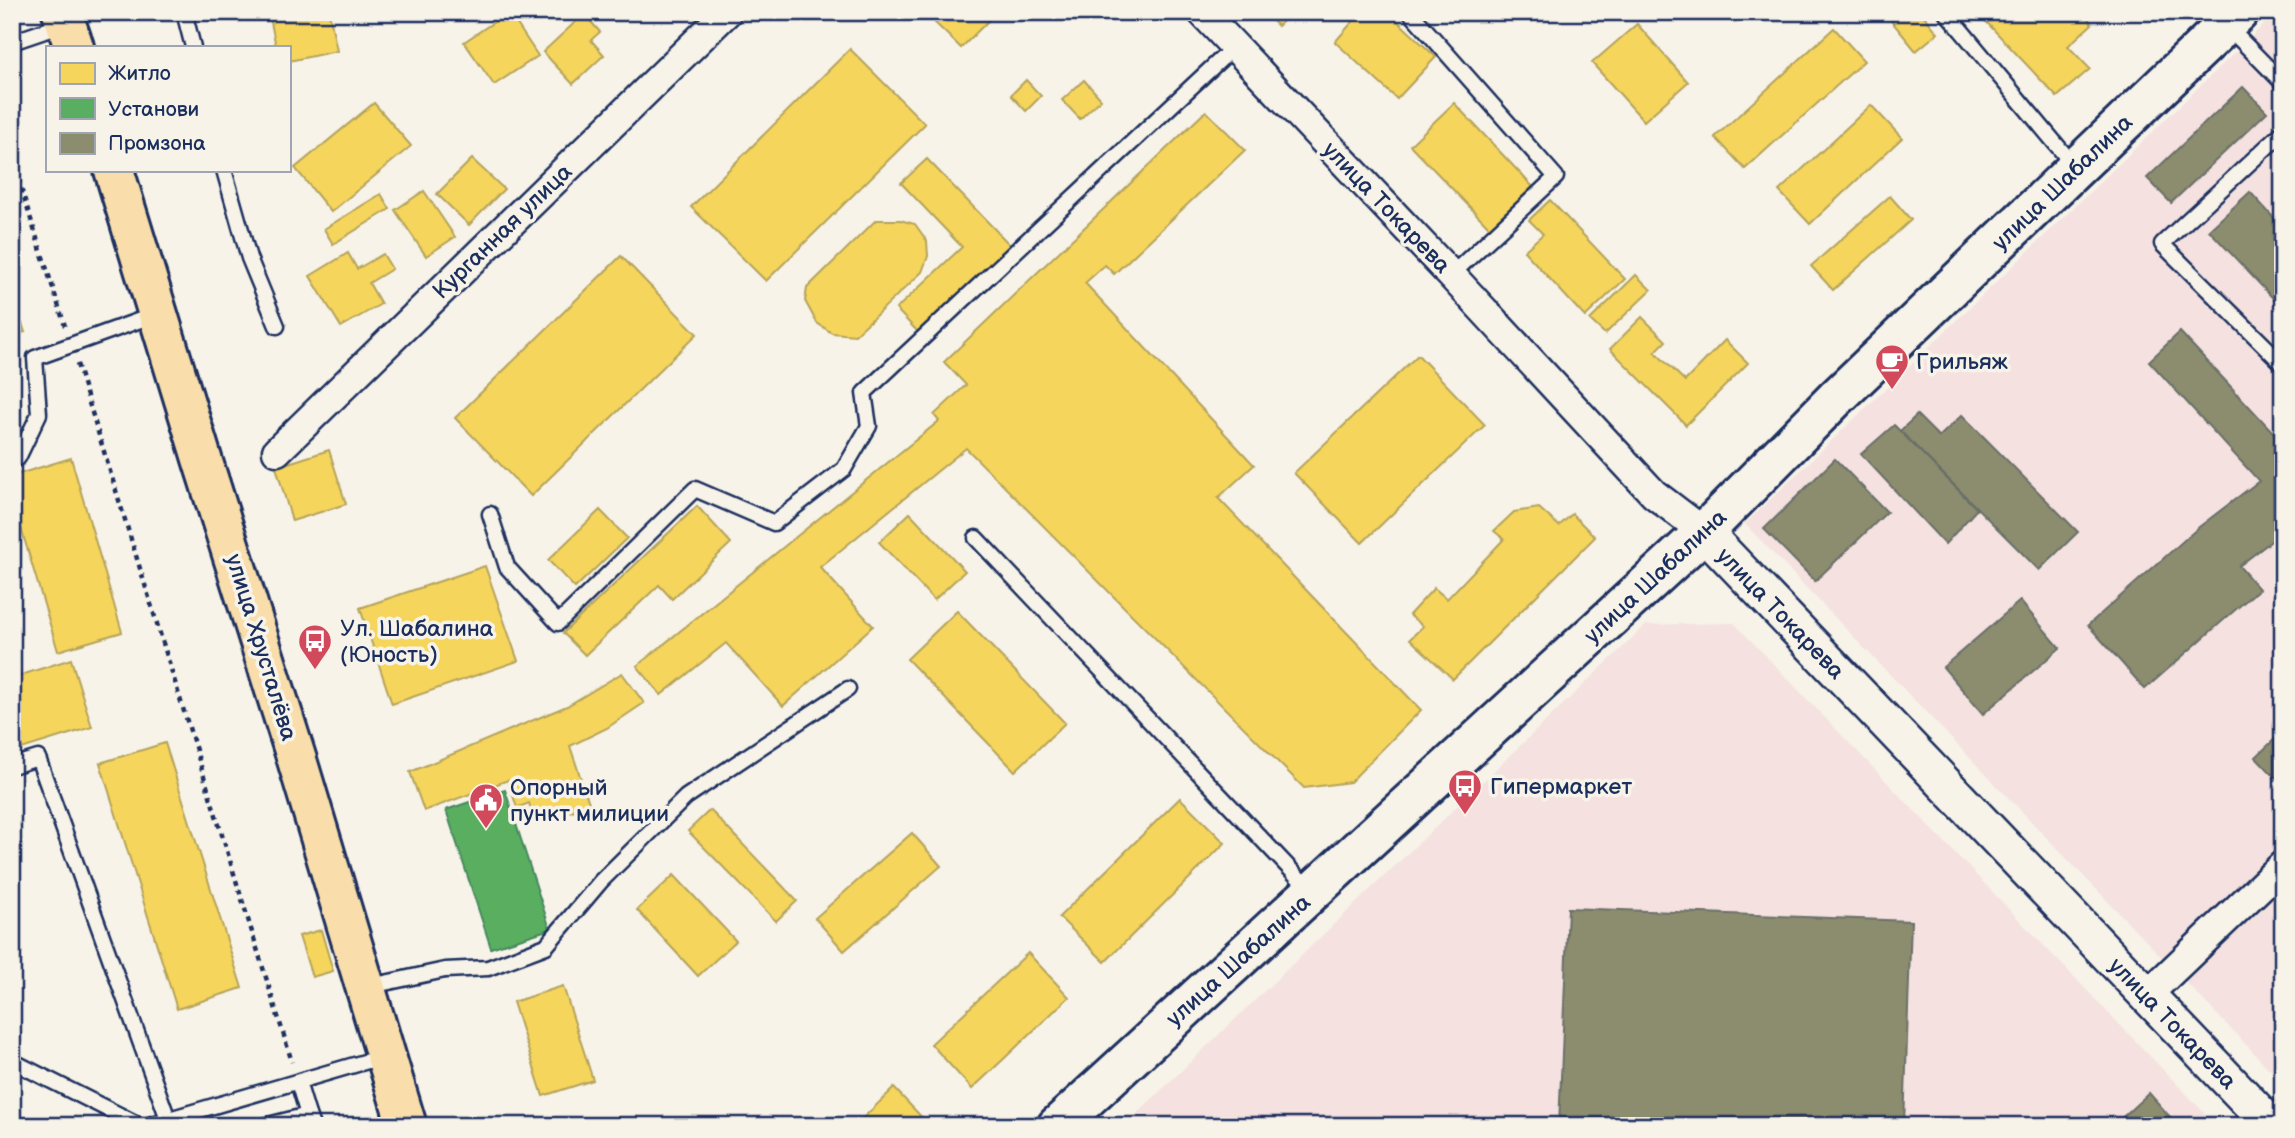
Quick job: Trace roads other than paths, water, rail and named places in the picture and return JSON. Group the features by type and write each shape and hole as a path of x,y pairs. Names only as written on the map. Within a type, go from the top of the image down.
{"main road":[{"name":"улица Шабалина","path":"1057,1126 1704,532 1836,398 2232,18"},
{"name":"улица Хрусталёва","path":"115,172 407,1126"}],"street":[{"name":"Курганная улица","path":"277,451 727,12"},
{"name":"улица Токарева","path":"1202,12 1654,494 1704,532 2272,1126"},
{"path":"2146,996 2283,865"}],"lane":[{"path":"184,12 193,46"},
{"path":"1410,12 1556,177 1451,275"},
{"path":"1946,12 2076,168"},
{"path":"2232,18 2283,83"},
{"path":"12,41 67,28"},
{"path":"490,514 507,567 558,623 695,489 774,523 844,469 869,426 864,393 1234,47"},
{"path":"2283,132 2162,244 2283,364"},
{"path":"225,172 249,258 277,326"},
{"path":"12,460 18,458 39,414 35,358 158,314"},
{"path":"976,538 1312,892"},
{"path":"365,987 444,970 488,968 546,946 601,881 686,797 848,689"},
{"path":"12,766 38,758 168,1119"},
{"path":"12,1061 143,1126 386,1056"},
{"path":"264,1126 310,1121 298,1082"}],"place":[{"name":"Грильяж","path":"1892,391"},
{"name":"Ул. Шабалина (Юность)","path":"315,671"},
{"name":"Гипермаркет","path":"1465,816"},
{"name":"Опорный пункт милиции","path":"486,830"}]}
